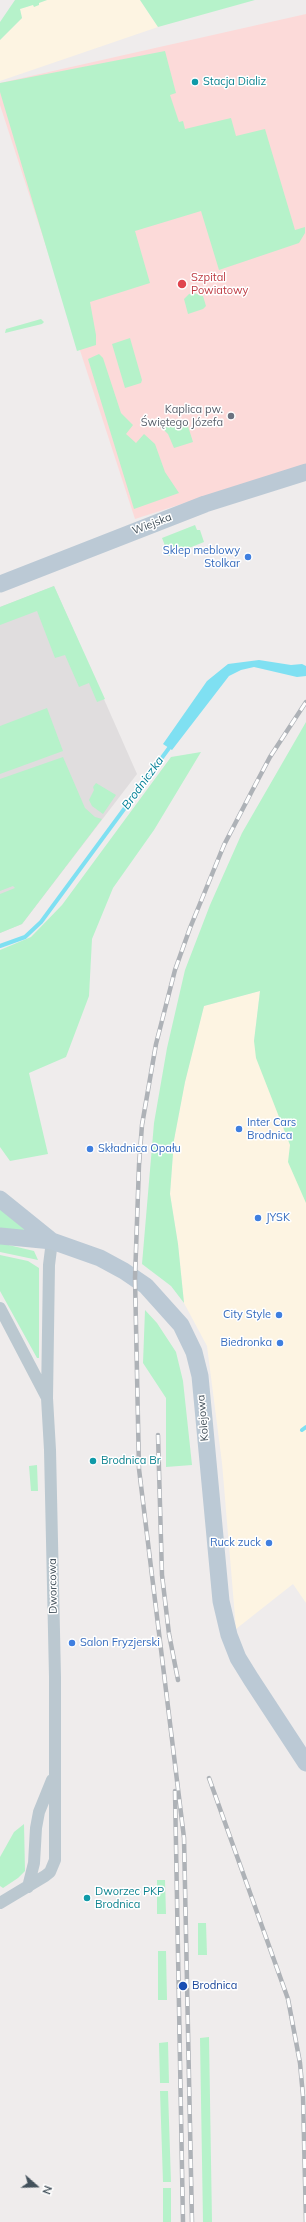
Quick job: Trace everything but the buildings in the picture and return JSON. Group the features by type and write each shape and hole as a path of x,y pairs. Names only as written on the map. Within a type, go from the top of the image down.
{"street":[{"name":"Wiejska","path":"0,584 205,504 306,472"},
{"path":"0,1199 52,1241"},
{"name":"Kolejowa","path":"0,1236 52,1241 92,1254 124,1271 152,1292 182,1325 194,1352 200,1376 221,1602 229,1635 241,1663 273,1710 291,1742 306,1762"},
{"name":"Dworcowa","path":"28,1887 50,1872 55,1860 55,1669 50,1450 47,1398 49,1265 52,1241"},
{"name":"Dworcowa","path":"0,1308 47,1398"},
{"name":"Kolejowa","path":"273,1710 306,1744"},
{"name":"Dworcowa","path":"28,1887 34,1863 39,1812 54,1775"},
{"path":"0,1903 28,1887"}],"shaded area":[{"path":"47,0 140,0 158,27 0,81 0,40 22,18 20,9"},
{"name":"Szpital Powiatowy","path":"306,14 306,464 135,519 0,105 0,83"},
{"path":"54,586 137,774 22,924 0,933 0,607"},
{"path":"260,991 254,1041 306,1034 306,1603 293,1584 236,1629 222,1463 207,1346 184,1303 178,1244 170,1194 174,1140 185,1082 204,1006"}],"green space":[{"path":"15,0 47,0 34,7 33,5 20,9 22,18 0,40 0,22"},
{"path":"140,0 255,0 158,27"},
{"path":"165,51 176,93 170,95 179,122 183,121 185,129 231,118 236,136 265,129 295,230 305,227 305,233 299,243 219,270 201,211 135,231 150,283 90,302 96,335 96,345 77,351 0,92 0,83"},
{"path":"194,293 203,296 206,306 203,309 188,314 184,299 189,294"},
{"path":"41,319 44,322 42,324 5,333 6,329"},
{"path":"130,338 142,380 141,383 125,388 112,344"},
{"path":"99,354 103,358 121,413 133,425 126,434 136,443 144,434 155,444 165,472 179,493 134,509 88,359"},
{"path":"187,423 193,442 174,448 168,434 162,428"},
{"path":"195,525 197,530 200,530 204,542 169,556 162,538"},
{"path":"54,586 105,699 97,702 89,683 79,687 65,655 55,658 37,611 0,625 0,607"},
{"path":"47,708 63,751 0,774 0,726"},
{"path":"306,722 306,1203 288,1162 290,1145 256,1058 254,1041 260,991 204,1006 185,1082 174,1140 170,1194 178,1244 184,1303 171,1286 142,1264 154,1123 167,1048 185,970 210,905 242,833"},
{"path":"201,752 154,830 113,888 92,939 89,996 66,1057 29,1073 48,1154 10,1161 0,1147 0,950 31,937 62,905 171,757"},
{"path":"63,757 85,808 95,817 102,819 22,924 0,933 0,894 15,888 13,886 0,891 0,779"},
{"path":"96,783 116,795 103,814 92,806 89,800 94,790 93,787"},
{"path":"0,1208 27,1230 17,1231 0,1228"},
{"path":"0,1243 34,1251 38,1260 0,1252"},
{"path":"0,1255 28,1261 39,1268 39,1358 37,1358 0,1291"},
{"path":"145,1310 157,1323 176,1352 183,1381 192,1465 166,1467 166,1398 143,1363"},
{"path":"37,1465 38,1491 31,1491 29,1466"},
{"path":"24,1824 25,1871 18,1878 3,1888 0,1886 0,1857 14,1832"},
{"path":"157,1880 165,1880 166,1914 157,1914"},
{"path":"198,1923 206,1923 207,1955 198,1955"},
{"path":"158,1951 166,1951 167,2000 158,2000"},
{"path":"209,2037 212,2222 203,2222 200,2038"},
{"path":"168,2042 169,2083 160,2083 159,2043"},
{"path":"160,2091 168,2091 171,2182 163,2182"},
{"path":"163,2188 171,2188 171,2222 163,2222"}],"water":[{"path":"259,660 291,665 302,664 306,666 306,676 297,677 254,667 241,670 229,676 172,750 163,744 207,681 228,664"}],"waterway":[{"name":"Brodniczka","path":"0,946 25,937 41,922 172,744"},
{"path":"302,1430 306,1427"}],"railway":[{"path":"192,2222 184,1838 139,1469 135,1278 139,1165 142,1125 156,1044 175,970 190,928 224,845 270,757 306,702"},
{"path":"158,1435 162,1575 169,1634 178,1680"},
{"path":"209,1778 288,1999 300,2063 303,2096 306,2222"},
{"path":"175,1791 183,2222"}],"place":[{"name":"Stacja Dializ","path":"195,82"},
{"name":"Szpital Powiatowy","path":"182,284"},
{"name":"Kaplica pw. Świętego Józefa","path":"231,416"},
{"name":"Sklep meblowy Stolkar","path":"248,557"},
{"name":"Inter Cars Brodnica","path":"239,1129"},
{"name":"Składnica Opału","path":"90,1149"},
{"name":"JYSK","path":"258,1218"},
{"name":"City Style","path":"279,1315"},
{"name":"Biedronka","path":"280,1343"},
{"name":"Brodnica Br","path":"93,1461"},
{"name":"Ruck zuck","path":"269,1543"},
{"name":"Salon Fryzjerski","path":"72,1643"},
{"name":"Dworzec PKP Brodnica","path":"87,1898"},
{"name":"Brodnica","path":"183,1986"}]}
